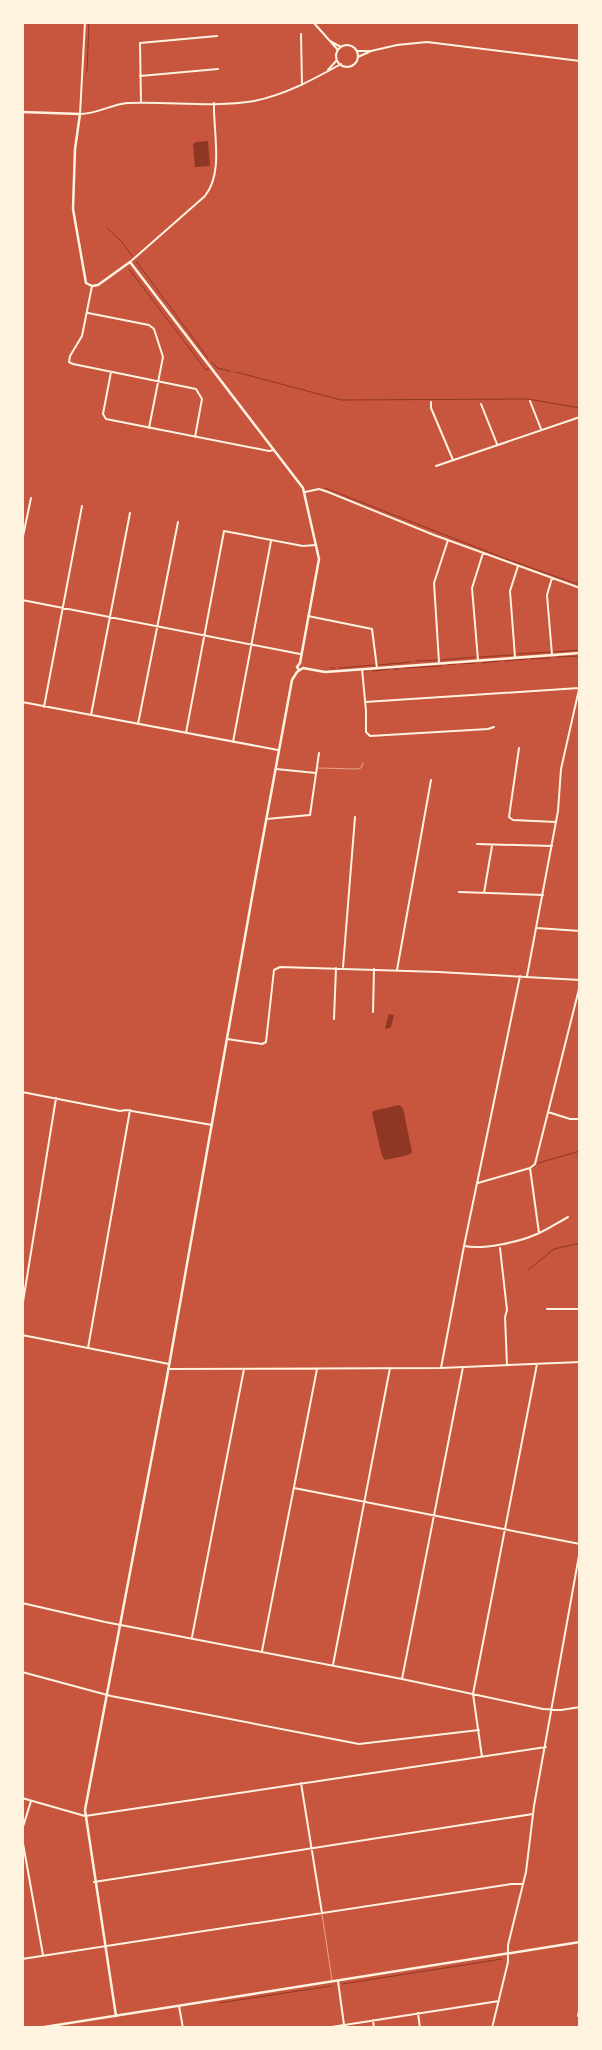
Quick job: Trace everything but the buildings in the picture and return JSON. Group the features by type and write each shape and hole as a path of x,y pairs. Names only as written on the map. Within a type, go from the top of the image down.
{"street":[{"path":"86,22 80,114 75,149 73,209 84,279 88,285 98,285 130,262 205,196 211,187 216,173 214,103"},
{"path":"313,22 338,50"},
{"path":"302,34 302,85"},
{"path":"141,103 140,43 217,36"},
{"path":"330,41 341,47"},
{"path":"357,51 371,51 403,44 427,42 580,61"},
{"path":"328,70 337,60 338,50 341,47 351,45 357,51 358,57"},
{"path":"337,60 341,64 352,66 358,57 371,51"},
{"path":"22,112 80,114 93,113 124,104 214,103 256,100 302,85 341,64"},
{"path":"140,76 218,69"},
{"path":"130,262 300,482 305,492 319,562 300,654 300,663 297,667 299,670"},
{"path":"92,286 82,336 69,358 69,362 193,388 201,395 202,400 195,437"},
{"path":"88,312 152,326 163,357 149,428"},
{"path":"111,372 103,414 108,420 270,451 274,450"},
{"path":"530,401 542,430"},
{"path":"431,402 431,408 453,460"},
{"path":"481,404 497,445"},
{"path":"436,466 580,417"},
{"path":"305,492 322,490 483,554 580,588"},
{"path":"22,541 31,498"},
{"path":"44,707 82,506"},
{"path":"91,716 130,513"},
{"path":"138,724 178,522"},
{"path":"186,733 224,531 306,546 316,546"},
{"path":"232,742 271,540"},
{"path":"440,663 434,582 448,540"},
{"path":"478,660 472,588 483,554"},
{"path":"515,658 510,591 518,566"},
{"path":"552,578 547,597 552,655"},
{"path":"22,600 300,654"},
{"path":"308,616 372,629 377,668"},
{"path":"116,2016 85,1816 119,1624 169,1364 292,680 299,670 303,668 325,672 362,670 580,653"},
{"path":"300,663 303,668"},
{"path":"362,670 366,732 368,735 374,737 494,727"},
{"path":"365,702 579,686 561,769 556,822 527,976"},
{"path":"22,702 279,751"},
{"path":"519,748 509,817 513,820 556,822"},
{"path":"266,819 310,815 319,753"},
{"path":"276,768 316,773"},
{"path":"397,970 431,780"},
{"path":"342,968 355,817"},
{"path":"478,844 552,846"},
{"path":"484,893 492,846"},
{"path":"459,892 543,896"},
{"path":"537,928 580,931"},
{"path":"227,1039 262,1044 266,1042 271,987 275,968 282,966 527,976 580,980"},
{"path":"334,1019 336,968"},
{"path":"373,1012 374,969"},
{"path":"441,1368 464,1246 520,976"},
{"path":"477,1183 530,1168 535,1164 580,985"},
{"path":"22,1092 120,1111 130,1110 212,1125"},
{"path":"22,1308 56,1098"},
{"path":"88,1348 130,1110"},
{"path":"548,1112 570,1119 580,1119"},
{"path":"530,1168 539,1234"},
{"path":"464,1246 470,1248 500,1244 539,1234 568,1217"},
{"path":"500,1248 508,1310 505,1317 507,1365"},
{"path":"547,1309 580,1308"},
{"path":"22,1335 169,1364"},
{"path":"168,1369 441,1368 580,1362"},
{"path":"482,1757 473,1694 537,1364"},
{"path":"402,1679 463,1367"},
{"path":"262,1651 318,1368"},
{"path":"333,1666 390,1368"},
{"path":"192,1638 244,1369"},
{"path":"294,1488 580,1544"},
{"path":"492,2028 508,1962 508,1945 523,1884 533,1814 580,1550"},
{"path":"22,1603 106,1622 262,1651 551,1710 580,1707"},
{"path":"22,1672 106,1695 359,1744 479,1730"},
{"path":"22,1798 85,1816 546,1747"},
{"path":"301,1783 322,1913"},
{"path":"22,1830 31,1800"},
{"path":"94,1882 533,1814"},
{"path":"22,1838 43,1956"},
{"path":"22,1959 503,1885 523,1884"},
{"path":"38,2028 580,1942"},
{"path":"338,1981 344,2025"},
{"path":"325,2028 499,2001"},
{"path":"179,2006 183,2028"},
{"path":"578,2016 580,2006"},
{"path":"418,2014 420,2028"},
{"path":"373,2020 374,2028"}],"lane":[{"path":"316,768 357,769 361,768 363,763"},
{"path":"322,1913 332,1982"}],"shaded area":[{"path":"208,141 210,166 195,167 193,144"},
{"path":"389,1014 394,1015 391,1027 387,1029 385,1028"},
{"path":"399,1105 403,1108 412,1152 408,1155 385,1160 382,1156 372,1113 373,1111"}],"waterway":[{"path":"87,71 89,22"},
{"path":"106,227 122,242 132,256"},
{"path":"136,261 208,358"},
{"path":"129,269 206,370 209,369"},
{"path":"212,362 217,368 230,371"},
{"path":"236,372 341,400 528,399 580,408"},
{"path":"325,488 509,560 580,585"},
{"path":"554,652 580,650"},
{"path":"517,654 550,652"},
{"path":"479,657 513,655"},
{"path":"557,657 580,656"},
{"path":"441,660 475,657"},
{"path":"531,659 550,658"},
{"path":"505,661 527,659"},
{"path":"416,661 437,660"},
{"path":"482,663 499,661"},
{"path":"378,665 411,662"},
{"path":"462,664 475,663"},
{"path":"448,665 456,664"},
{"path":"339,668 374,665"},
{"path":"403,668 442,666"},
{"path":"330,668 335,668"},
{"path":"373,671 390,669"},
{"path":"394,669 399,669"},
{"path":"538,1163 580,1151"},
{"path":"528,1270 554,1249 580,1243"},
{"path":"342,1984 502,1959"},
{"path":"219,2003 331,1986"}]}
